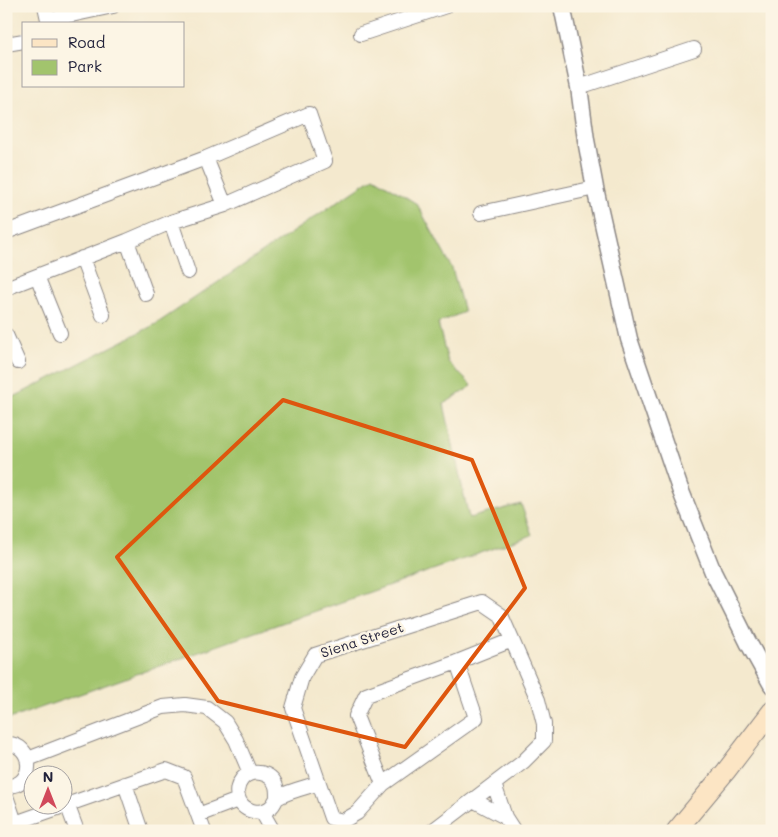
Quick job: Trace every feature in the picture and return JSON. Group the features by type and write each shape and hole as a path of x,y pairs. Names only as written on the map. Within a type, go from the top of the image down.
{"main road":[{"path":"676,831 726,771 772,711"}],"street":[{"path":"47,17 113,6"},
{"path":"361,34 446,6"},
{"path":"562,6 579,88 595,188 629,339 680,489 713,572 772,685"},
{"path":"6,44 22,41"},
{"path":"579,88 694,49"},
{"path":"6,232 206,158 309,114 325,161 225,206 171,222 6,288"},
{"path":"206,158 225,206"},
{"path":"481,213 595,188"},
{"path":"171,222 188,272"},
{"path":"127,241 146,294"},
{"path":"82,258 103,315"},
{"path":"37,276 60,333"},
{"path":"6,335 18,362"},
{"name":"Siena Street","path":"383,784 358,813 343,821 331,818 293,708 302,677 315,655 482,602 502,615 512,640"},
{"path":"432,831 523,762 544,741 544,724 538,700 512,640 366,695 356,716 383,784 476,718 457,662"},
{"path":"28,759 163,707 185,705 207,708 225,722 236,740 250,773"},
{"path":"6,744 21,748 28,759 29,768 26,776 20,783 6,786"},
{"path":"72,802 166,770 184,777 204,831"},
{"path":"261,772 271,777 277,787 276,798 271,807 262,812 252,812 244,808 238,800 238,784 243,777 250,773 261,772"},
{"path":"276,798 319,783"},
{"path":"126,784 141,831"},
{"path":"494,784 505,818 514,831"},
{"path":"6,796 16,827 45,814"},
{"path":"198,815 238,800"},
{"path":"473,800 505,818"},
{"path":"262,812 273,831"},
{"path":"71,814 77,831"}],"highlighted area":[{"path":"283,400 472,460 525,588 405,747 218,701 117,557"}],"green space":[{"path":"374,177 417,204 452,268 464,312 438,323 448,362 472,386 444,404 469,518 521,504 532,535 6,720 6,401 156,324"}]}
